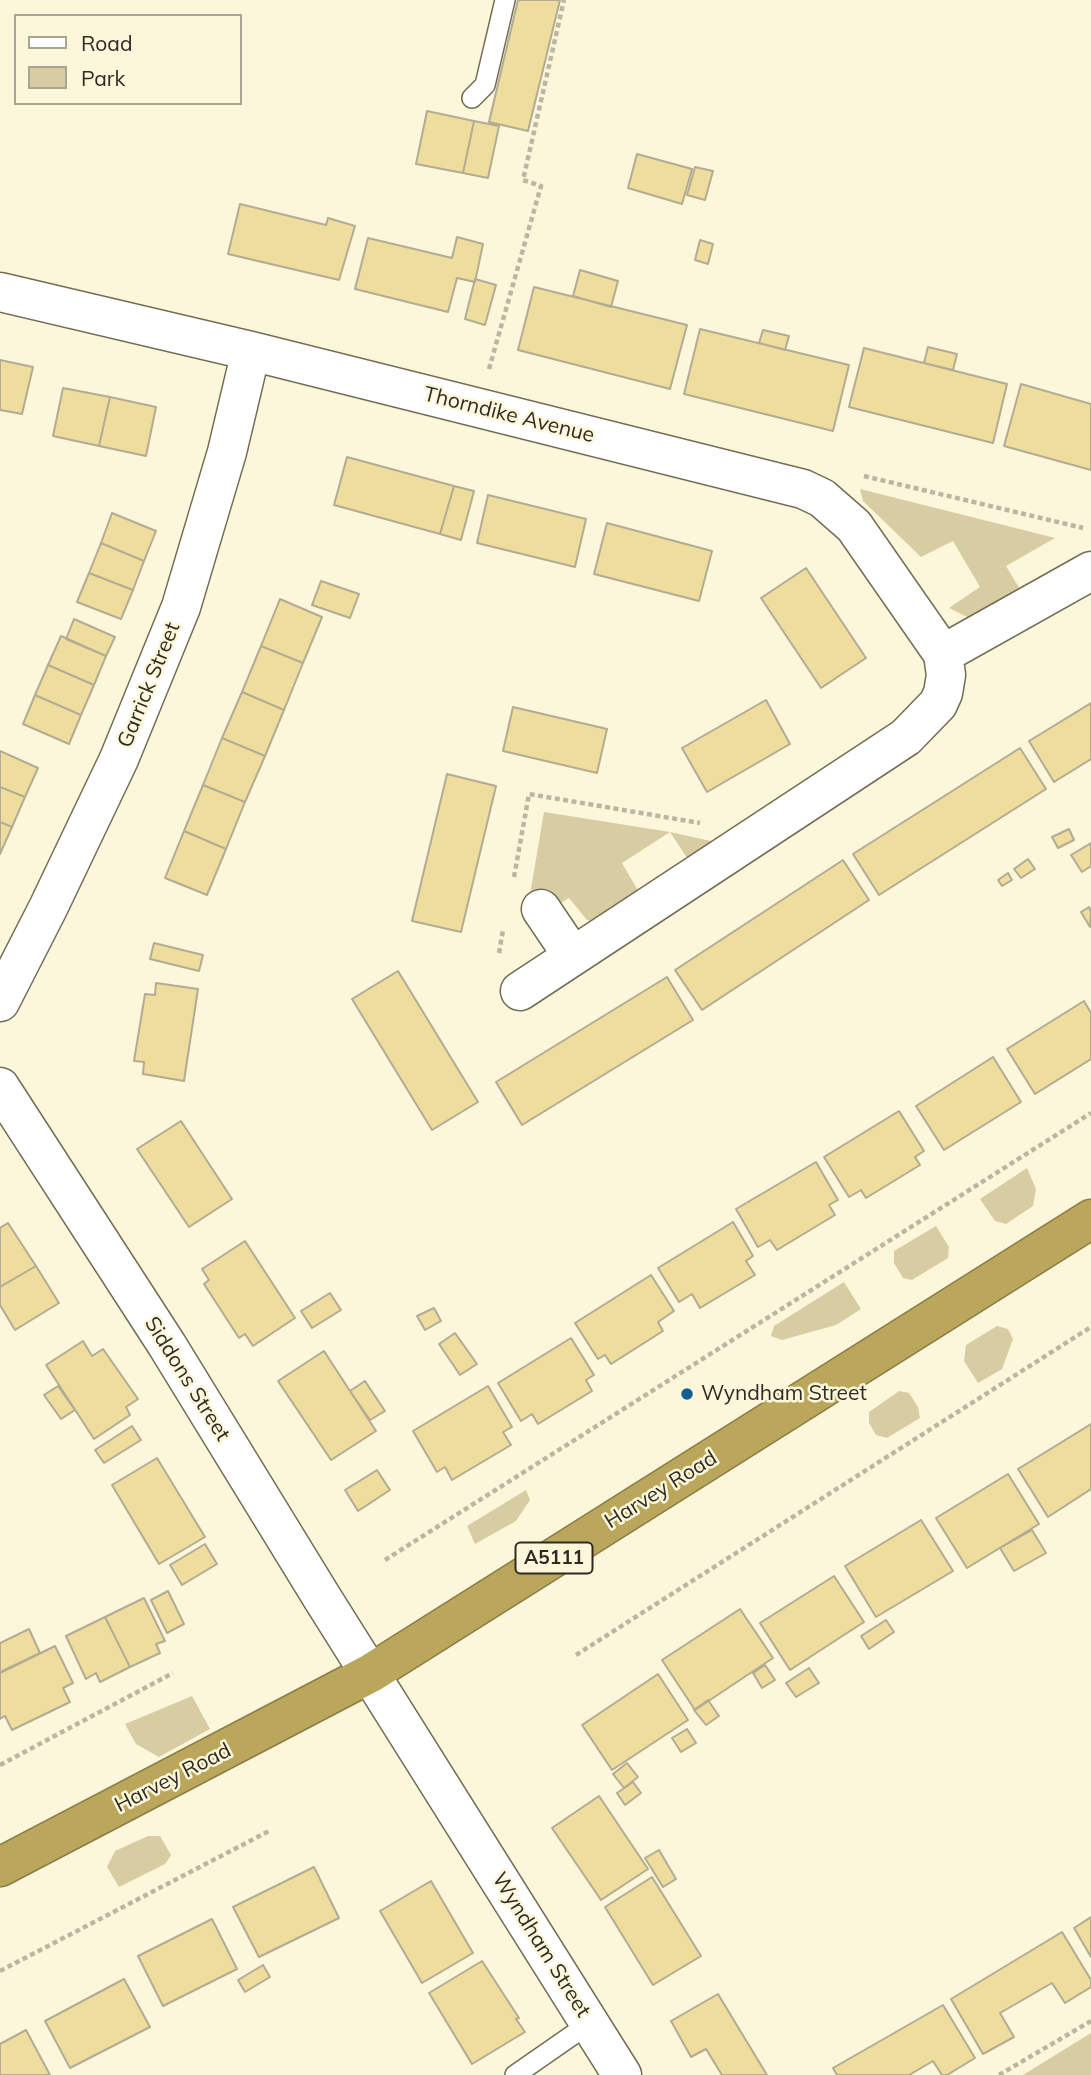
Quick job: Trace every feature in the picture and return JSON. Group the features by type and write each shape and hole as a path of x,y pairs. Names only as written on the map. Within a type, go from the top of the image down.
{"highway":[{"name":"Harvey Road","path":"0,1867 371,1673 1091,1219"}],"street":[{"name":"Thorndike Avenue","path":"0,292 251,351 803,489 822,498 854,526 943,654"},
{"name":"Garrick Street","path":"0,1002 119,759 181,607 228,452 251,351"},
{"path":"520,991 906,737 926,718 943,693 946,676 943,654 1091,571"},
{"path":"526,898 572,956"},
{"name":"Siddons Street","path":"0,1087 167,1345 371,1673"},
{"name":"Wyndham Street","path":"371,1673 622,2075"}],"lane":[{"path":"471,98 485,85 505,0"},
{"path":"514,2075 590,2023"}],"path":[{"path":"478,407 541,186 523,180 564,0"},
{"path":"854,473 1091,530"},
{"path":"526,898 530,794 759,833"},
{"path":"504,926 494,978 504,996 520,991"},
{"path":"385,1560 1091,1112"},
{"path":"576,1655 1091,1327"},
{"path":"0,1765 173,1673"},
{"path":"0,1971 271,1830"},
{"path":"999,2075 1091,2021"}],"green space":[{"path":"860,489 1055,538 1006,566 1026,599 969,618 949,608 980,587 953,541 921,557 863,501"},
{"path":"544,812 670,832 622,863 647,906 604,925 587,920 569,898 525,924"},
{"path":"670,832 738,847 697,873"},
{"path":"1027,1168 1036,1189 1033,1206 1006,1224 995,1221 980,1199"},
{"path":"936,1226 949,1247 948,1258 912,1280 903,1278 894,1263 894,1251"},
{"path":"844,1282 861,1309 836,1325 782,1340 771,1336 774,1326"},
{"path":"997,1326 1008,1329 1013,1339 1002,1369 978,1383 964,1361 966,1345"},
{"path":"899,1391 909,1393 918,1407 920,1418 887,1438 876,1435 869,1423 869,1412"},
{"path":"526,1490 530,1500 516,1521 475,1544 467,1526"},
{"path":"192,1696 210,1729 159,1757 136,1744 125,1724"},
{"path":"148,1836 160,1836 171,1855 165,1864 119,1887 107,1867 115,1851"},
{"path":"1091,2033 1091,2075 1023,2075"}],"building":[{"path":"518,0 560,0 528,131 489,122"},
{"path":"427,111 474,121 463,173 416,164"},
{"path":"474,121 499,126 488,178 463,173"},
{"path":"637,154 692,169 682,204 628,188"},
{"path":"695,167 713,171 705,200 687,195"},
{"path":"240,204 326,225 328,218 355,226 339,280 228,254"},
{"path":"457,237 483,244 475,282 457,278 448,312 355,289 368,238 452,258"},
{"path":"700,240 713,244 708,264 695,260"},
{"path":"580,270 618,281 611,307 573,296"},
{"path":"475,279 496,285 485,325 465,319"},
{"path":"534,287 687,325 670,389 518,350"},
{"path":"700,329 849,365 833,431 684,394"},
{"path":"763,330 789,336 785,350 759,343"},
{"path":"928,347 957,354 953,370 924,363"},
{"path":"864,348 1007,384 993,443 849,407"},
{"path":"0,360 33,367 22,414 0,410"},
{"path":"1021,384 1091,404 1091,470 1004,446"},
{"path":"63,388 110,397 99,446 53,436"},
{"path":"110,397 156,407 146,456 99,446"},
{"path":"347,457 454,486 440,534 334,505"},
{"path":"454,486 474,491 461,540 440,534"},
{"path":"488,495 586,519 575,567 477,543"},
{"path":"112,513 156,531 144,561 101,543"},
{"path":"607,523 712,551 699,601 594,574"},
{"path":"101,543 144,561 133,590 89,573"},
{"path":"806,568 866,658 821,688 761,598"},
{"path":"89,573 133,590 121,619 77,602"},
{"path":"321,581 359,594 350,618 312,605"},
{"path":"280,599 322,617 303,663 261,646"},
{"path":"74,619 115,637 106,656 66,639"},
{"path":"61,636 106,656 94,685 48,665"},
{"path":"261,646 303,663 284,710 242,692"},
{"path":"48,665 94,685 81,715 35,695"},
{"path":"242,692 284,710 265,756 222,738"},
{"path":"35,695 81,715 69,744 23,724"},
{"path":"766,700 790,744 707,792 682,748"},
{"path":"1091,703 1091,759 1054,782 1029,741"},
{"path":"513,707 607,729 597,773 503,751"},
{"path":"222,738 265,756 245,802 203,785"},
{"path":"1020,748 1046,789 879,895 853,854"},
{"path":"0,751 38,768 25,797 0,787"},
{"path":"447,774 496,786 461,932 412,921"},
{"path":"203,785 245,802 226,849 184,831"},
{"path":"0,787 25,797 12,827 0,822"},
{"path":"0,822 12,827 0,854"},
{"path":"1069,829 1074,840 1058,848 1052,837"},
{"path":"184,831 226,849 207,895 165,878"},
{"path":"1091,843 1091,866 1082,872 1071,855"},
{"path":"1028,859 1035,869 1021,878 1014,869"},
{"path":"843,860 869,900 702,1010 675,970"},
{"path":"1008,873 1012,880 1002,886 998,880"},
{"path":"1089,907 1091,912 1090,927 1081,912"},
{"path":"154,943 203,955 199,971 150,959"},
{"path":"398,971 478,1102 432,1130 352,999"},
{"path":"667,977 693,1020 522,1125 496,1082"},
{"path":"156,983 198,989 184,1081 143,1074 144,1062 134,1061 145,994 155,995"},
{"path":"1084,1001 1091,1013 1091,1059 1035,1094 1007,1049"},
{"path":"993,1057 1021,1102 944,1150 916,1106"},
{"path":"899,1111 924,1151 915,1157 920,1165 866,1198 861,1190 849,1197 824,1157"},
{"path":"181,1121 232,1199 189,1227 137,1149"},
{"path":"816,1162 838,1200 829,1205 835,1215 777,1250 770,1240 758,1247 736,1209"},
{"path":"733,1222 753,1256 746,1261 755,1275 700,1308 692,1294 679,1302 658,1268"},
{"path":"8,1223 36,1266 0,1287 0,1228"},
{"path":"245,1241 295,1318 253,1346 245,1334 239,1338 204,1284 209,1280 202,1269"},
{"path":"36,1266 59,1303 15,1330 0,1305 0,1287"},
{"path":"651,1275 674,1311 658,1322 663,1331 611,1364 605,1355 598,1359 575,1323"},
{"path":"330,1293 341,1310 312,1328 301,1311"},
{"path":"434,1308 441,1321 425,1330 417,1316"},
{"path":"455,1333 477,1364 460,1375 439,1344"},
{"path":"571,1338 594,1375 586,1380 592,1391 538,1424 532,1414 521,1421 498,1383"},
{"path":"83,1341 92,1356 103,1349 138,1399 126,1407 130,1415 94,1439 46,1365"},
{"path":"324,1351 376,1431 331,1460 278,1381"},
{"path":"365,1381 385,1411 370,1420 350,1391"},
{"path":"58,1386 75,1410 61,1419 44,1395"},
{"path":"488,1386 512,1427 503,1432 511,1445 452,1480 445,1467 437,1472 413,1431"},
{"path":"1091,1424 1091,1489 1048,1517 1018,1469"},
{"path":"132,1426 141,1440 104,1463 95,1450"},
{"path":"157,1458 205,1537 159,1564 112,1485"},
{"path":"377,1470 390,1490 358,1511 345,1490"},
{"path":"1008,1474 1039,1524 967,1568 936,1518"},
{"path":"921,1520 953,1571 876,1617 845,1566"},
{"path":"1032,1530 1046,1553 1014,1571 1000,1548"},
{"path":"205,1544 217,1564 182,1585 170,1565"},
{"path":"834,1576 864,1622 790,1670 760,1623"},
{"path":"168,1591 184,1624 167,1633 151,1600"},
{"path":"144,1598 165,1641 156,1644 160,1653 130,1667 105,1617"},
{"path":"740,1609 773,1658 695,1710 662,1660"},
{"path":"105,1617 130,1667 100,1682 96,1673 86,1679 66,1636"},
{"path":"886,1620 894,1632 869,1649 861,1636"},
{"path":"29,1629 40,1653 0,1672 0,1643"},
{"path":"55,1646 73,1683 63,1688 70,1702 12,1730 5,1716 0,1719 0,1673"},
{"path":"765,1665 775,1680 762,1688 753,1673"},
{"path":"809,1668 819,1683 796,1697 786,1683"},
{"path":"658,1674 688,1720 612,1770 582,1725"},
{"path":"708,1700 719,1716 706,1725 694,1710"},
{"path":"687,1729 696,1743 681,1752 672,1738"},
{"path":"627,1763 638,1777 624,1788 613,1774"},
{"path":"633,1782 641,1793 625,1805 617,1793"},
{"path":"599,1796 648,1869 601,1900 552,1828"},
{"path":"659,1850 676,1879 663,1887 645,1858"},
{"path":"314,1867 339,1918 259,1957 233,1907"},
{"path":"652,1877 701,1956 653,1985 605,1907"},
{"path":"431,1881 473,1953 422,1983 380,1911"},
{"path":"1091,1917 1091,1957 1074,1928"},
{"path":"212,1919 237,1969 163,2006 138,1956"},
{"path":"1062,1932 1091,1980 1091,1987 1065,2003 1052,1983 1000,2013 1014,2037 983,2054 951,1999"},
{"path":"482,1961 519,2018 516,2019 525,2032 472,2064 429,1993"},
{"path":"263,1965 270,1977 245,1992 238,1980"},
{"path":"124,1979 150,2027 70,2068 45,2021"},
{"path":"718,1994 767,2075 722,2075 706,2049 691,2057 671,2021"},
{"path":"943,2005 975,2058 947,2075 942,2075 933,2061 909,2075 837,2075 833,2068"},
{"path":"26,2030 50,2075 0,2075 0,2044"}],"place":[{"name":"Wyndham Street","path":"687,1394"}]}
